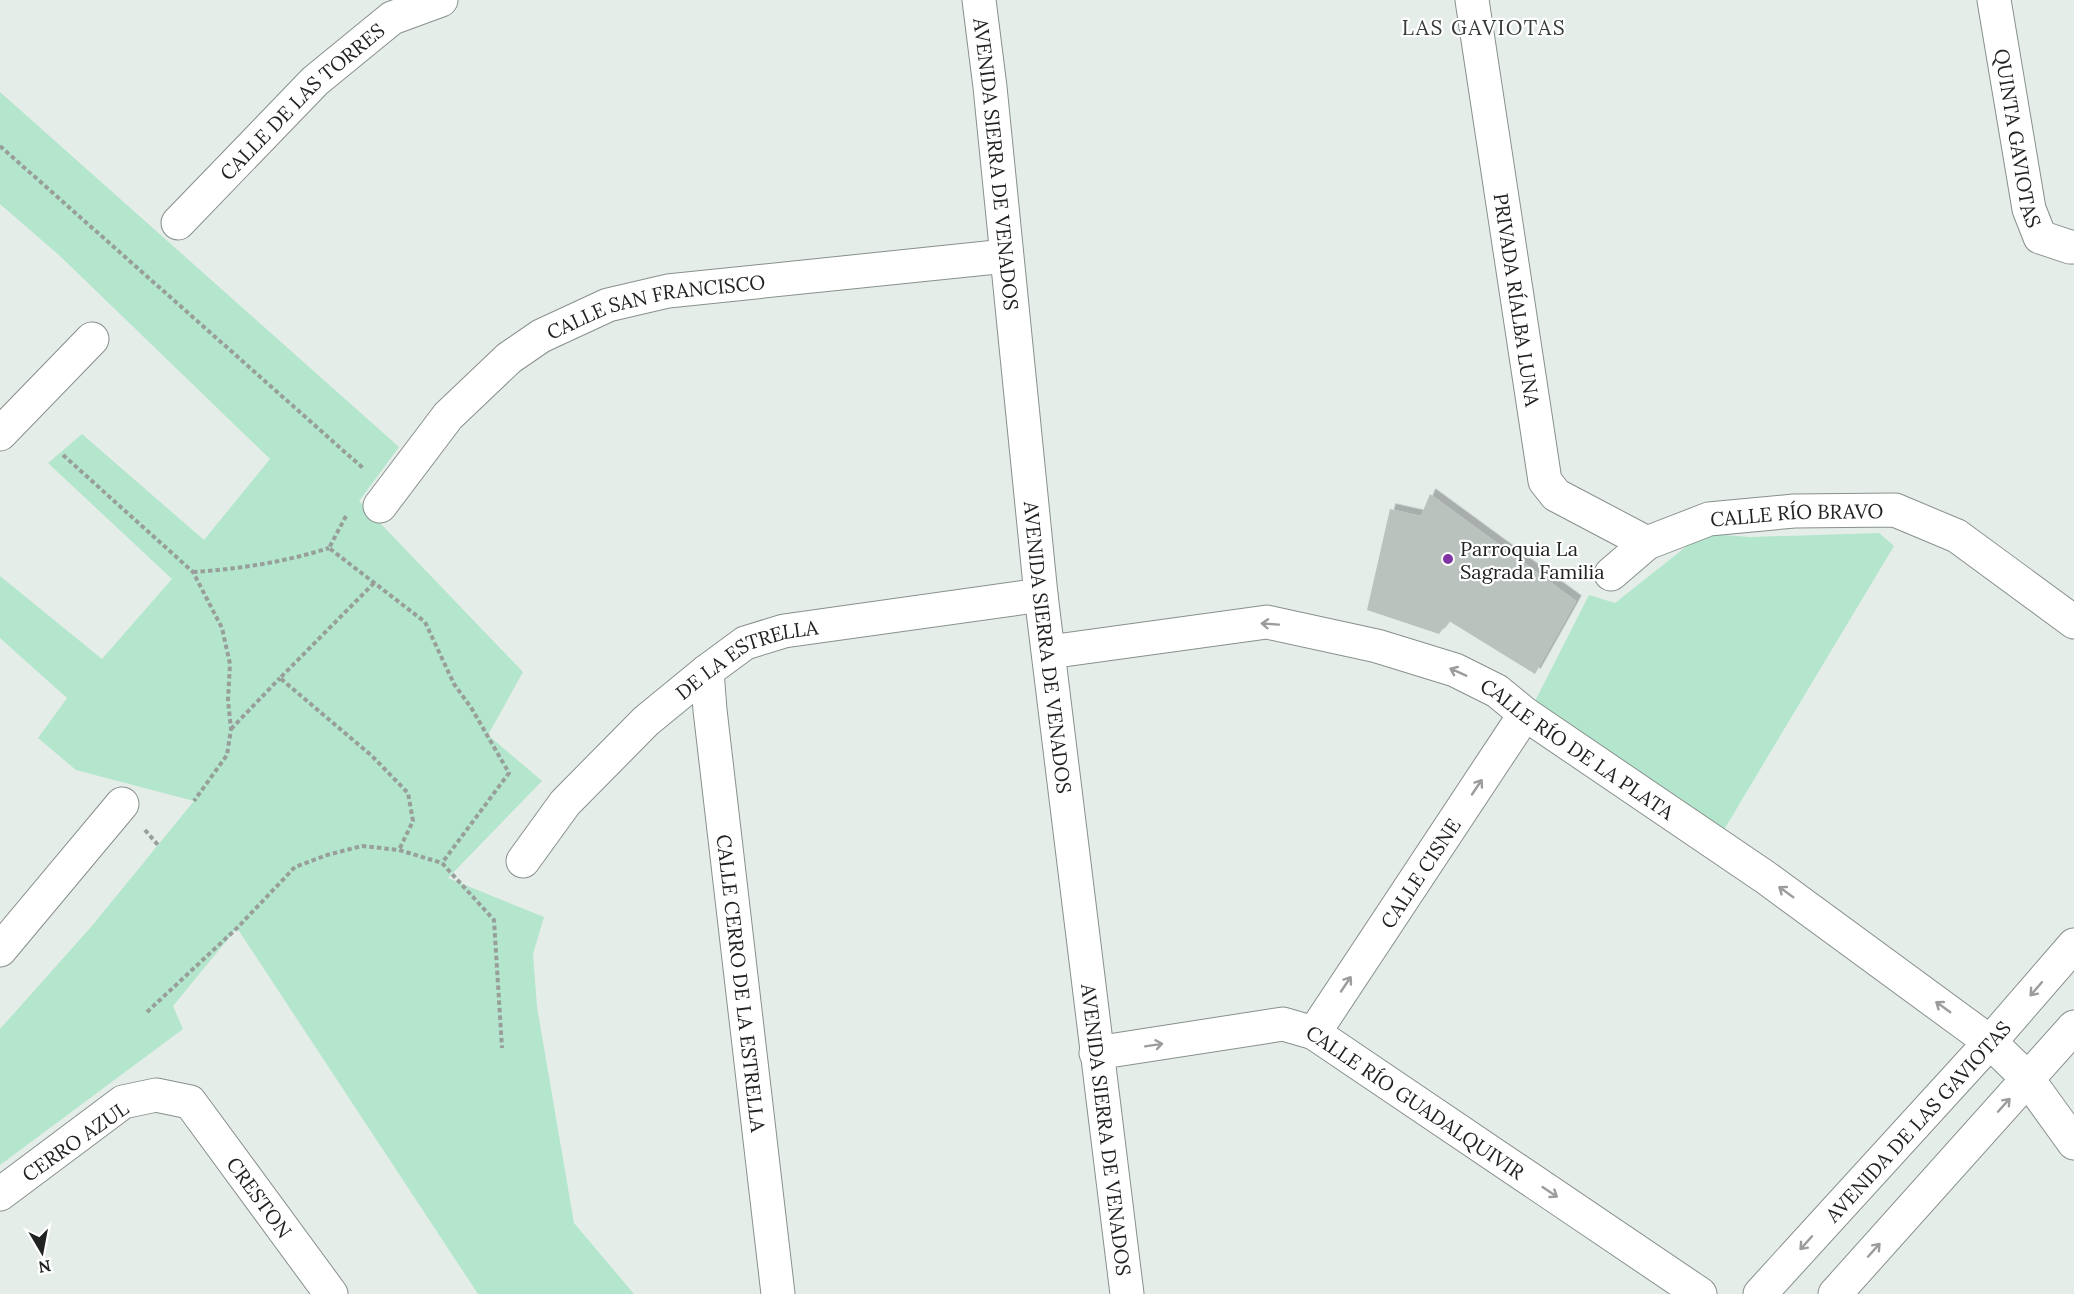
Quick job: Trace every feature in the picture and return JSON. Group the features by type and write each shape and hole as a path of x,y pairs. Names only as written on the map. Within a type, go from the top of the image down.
{"street":[{"name":"CALLE DE LAS TORRES","path":"178,223 315,81 392,18 441,0"},
{"name":"AVENIDA SIERRA DE VENADOS","path":"979,0 990,87 1041,595 1127,1294"},
{"name":"PRIVADA RÍALBA LUNA","path":"1472,0 1545,481 1556,495 1647,543"},
{"name":"QUINTA GAVIOTAS","path":"1994,0 2029,209 2040,237 2074,247"},
{"name":"CALLE SAN FRANCISCO","path":"365,508 448,416 508,358 542,336 608,305 668,291 1006,256"},
{"path":"0,434 92,339"},
{"name":"CALLE RÍO BRAVO","path":"1611,574 1647,543 1709,519 1794,511 1895,510 1957,536 2074,622"},
{"name":"DE LA ESTRELLA","path":"523,861 565,803 646,721 707,671 745,644 783,631 1041,595"},
{"name":"CALLE RÍO DE LA PLATA","path":"1049,652 1267,622 1377,646 1455,670 1497,691 1526,714 1765,877 1990,1042 2027,1078 2074,1143"},
{"name":"CALLE CERRO DE LA ESTRELLA","path":"707,671 778,1294"},
{"name":"CALLE CISNE","path":"1314,1033 1526,714"},
{"path":"0,950 122,804"},
{"name":"AVENIDA DE LAS GAVIOTAS","path":"1760,1294 1990,1042 2074,945"},
{"name":"CALLE RÍO GUADALQUIVIR","path":"1096,1053 1283,1024 1314,1033 1700,1294"},
{"path":"1835,1294 2074,1027"},
{"name":"CERRO AZUL","path":"0,1194 123,1102 156,1095 190,1101"},
{"name":"CRESTON","path":"190,1101 331,1294"}],"path":[{"path":"0,146 370,474"},
{"path":"63,455 193,572 222,628 230,664 228,700 231,729 227,755 194,801"},
{"path":"193,572 233,569 303,556 329,548 365,508"},
{"path":"329,548 425,622 454,684 472,709 509,773 442,862"},
{"path":"231,729 374,583"},
{"path":"280,678 372,756 408,793 413,821 399,850"},
{"path":"147,1012 237,928 295,867 327,855 362,846 399,850 442,862 494,920 502,1048"}],"green space":[{"path":"0,92 399,447 359,501 523,672 488,735 542,781 448,878 544,917 533,954 537,1007 574,1223 634,1294 478,1294 237,928 173,1006 183,1029 0,1165 0,1029 91,927 194,801 76,770 38,738 67,698 0,638 0,576 102,659 172,579 48,463 82,434 204,540 270,459 60,256 0,204"},
{"path":"1879,533 1894,546 1722,833 1533,705 1589,595 1615,603 1687,546 1710,534 1750,537"}],"building":[{"name":"Parroquia La Sagrada Familia","path":"1430,494 1576,601 1535,674 1449,621 1439,634 1367,610 1390,509 1421,516"}],"place":[{"name":"Parroquia La Sagrada Familia","path":"1448,559"}],"district":[{"name":"LAS GAVIOTAS","path":"1484,27"}]}
